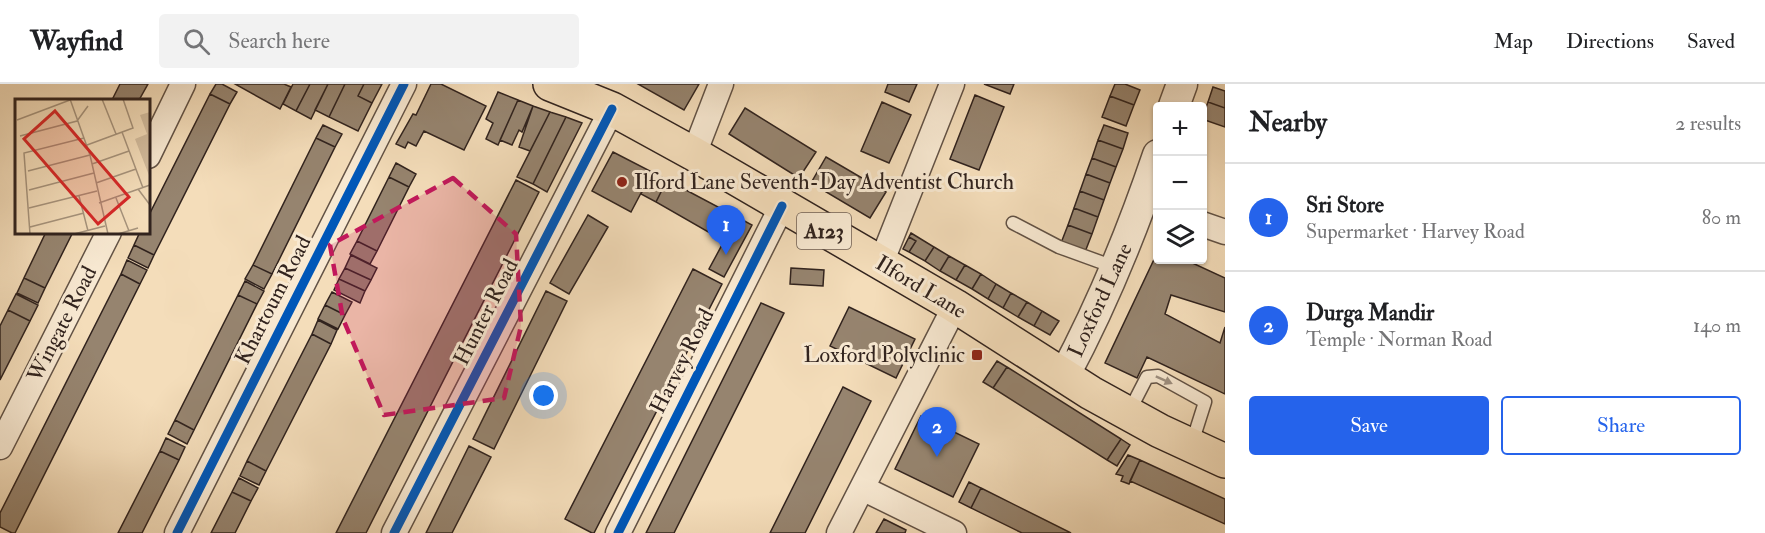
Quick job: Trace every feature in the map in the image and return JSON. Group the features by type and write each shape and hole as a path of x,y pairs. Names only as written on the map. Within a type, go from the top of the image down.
{"main road":[{"name":"Ilford Lane","path":"550,84 612,109 694,154 955,306 1064,376 1128,413 1225,461"}],"street":[{"path":"150,152 183,84"},
{"name":"Khartoum Road","path":"177,533 404,84"},
{"path":"694,154 721,84"},
{"path":"881,263 952,84"},
{"path":"1175,102 1182,84"},
{"name":"Hunter Road","path":"394,533 612,109"},
{"name":"Loxford Lane","path":"1064,376 1095,319 1117,268 1150,204 1158,156"},
{"name":"Harvey Road","path":"618,533 782,206"},
{"path":"1207,225 1225,232"},
{"name":"Wingate Road","path":"0,447 108,234"},
{"path":"839,533 955,306"},
{"path":"862,488 954,533"}],"lane":[{"path":"1013,223 1059,247 1117,268"},
{"path":"1128,413 1148,377 1158,376 1205,402 1191,445"}],"highlighted area":[{"path":"453,178 516,234 521,326 504,398 384,415 343,319 330,245"}],"building":[{"path":"120,84 148,84 140,99 112,99"},
{"path":"216,84 222,84 237,92 230,104 210,94"},
{"path":"235,84 284,84 291,87 280,109"},
{"path":"293,84 310,84 296,111 283,104"},
{"path":"310,84 328,84 311,119 296,111"},
{"path":"328,84 345,84 329,117 315,110"},
{"path":"345,84 364,84 358,96 372,103 358,131 329,117"},
{"path":"364,84 382,84 372,103 358,96"},
{"path":"431,84 441,84 486,106 464,150 424,131 416,146 408,142 405,148 396,144 413,114 416,115"},
{"path":"638,84 699,84 684,110"},
{"path":"888,84 917,84 909,102 885,92"},
{"path":"984,84 1014,84 1010,94"},
{"path":"1115,84 1125,84 1140,90 1134,105 1110,96"},
{"path":"1213,87 1225,91 1225,108 1208,102"},
{"path":"498,92 518,100 498,145 486,139 493,123 486,119"},
{"path":"210,94 230,104 154,255 134,245 139,234 150,234 150,213"},
{"path":"975,95 1004,107 979,170 950,159"},
{"path":"1110,96 1134,105 1126,126 1102,117"},
{"path":"518,100 533,106 522,132 519,130 512,145 500,140"},
{"path":"882,102 911,115 889,163 861,151"},
{"path":"1208,102 1225,108 1225,127 1207,121"},
{"path":"533,106 550,112 530,151 519,147"},
{"path":"745,108 816,152 799,178 729,134"},
{"path":"550,112 566,117 533,184 517,177"},
{"path":"566,117 582,123 547,192 533,184"},
{"path":"323,125 342,134 335,147 316,138"},
{"path":"1104,125 1128,133 1123,149 1098,140"},
{"path":"316,138 335,147 272,274 253,265"},
{"path":"1098,140 1123,149 1116,167 1092,158"},
{"name":"Ilford Lane Seventh-Day Adventist Church","path":"613,152 652,172 631,212 592,191"},
{"path":"826,157 886,192 870,218 811,183"},
{"path":"1092,158 1116,167 1110,183 1086,174"},
{"path":"396,163 416,174 409,187 389,177"},
{"path":"652,172 667,180 656,202 641,194"},
{"path":"1086,174 1110,183 1104,200 1080,191"},
{"path":"389,177 409,187 377,251 357,241"},
{"path":"516,180 539,192 366,533 336,533"},
{"path":"667,180 737,217 724,241 656,202"},
{"path":"1080,191 1104,200 1098,217 1074,208"},
{"path":"1074,208 1098,217 1092,234 1068,225"},
{"path":"588,215 608,227 569,294 550,283"},
{"path":"737,217 752,225 724,277 709,269"},
{"path":"1068,225 1092,234 1085,252 1061,243"},
{"path":"911,233 934,247 925,261 909,252 916,241 909,237"},
{"path":"45,234 72,234 45,288 24,278"},
{"path":"909,237 916,241 909,252 903,249"},
{"path":"357,241 377,251 370,264 350,254"},
{"path":"134,245 154,255 148,268 128,258"},
{"path":"934,247 949,256 940,271 925,261"},
{"path":"351,255 377,268 371,280 345,268"},
{"path":"949,256 965,265 956,280 940,271"},
{"path":"127,260 147,270 140,284 121,274"},
{"path":"1153,262 1153,264 1195,264 1225,278 1225,312 1171,295 1165,314 1220,343 1225,327 1225,394 1147,357 1137,378 1105,363"},
{"path":"253,265 272,274 264,289 245,279"},
{"path":"965,265 981,274 972,289 956,280"},
{"path":"345,268 371,280 365,291 339,279"},
{"path":"791,268 824,270 823,286 790,284"},
{"path":"693,269 722,284 592,533 565,519"},
{"path":"121,274 140,284 15,533 12,533 0,527 0,513"},
{"path":"981,274 996,284 988,299 972,289"},
{"path":"24,278 45,288 38,303 17,293"},
{"path":"339,279 365,291 360,303 334,290"},
{"path":"245,281 264,291 257,304 238,295"},
{"path":"996,284 1011,293 1003,308 988,299"},
{"path":"546,291 567,301 494,449 473,439"},
{"path":"332,292 352,302 345,315 325,305"},
{"path":"1011,293 1027,302 1018,317 1003,308"},
{"path":"16,294 38,305 30,321 8,310"},
{"path":"238,295 257,304 194,430 175,420"},
{"path":"1027,302 1042,311 1034,326 1018,317"},
{"path":"761,303 784,313 674,533 646,533"},
{"path":"325,305 345,315 338,329 318,319"},
{"path":"849,307 915,339 896,378 830,346"},
{"path":"8,310 30,321 0,380 0,326"},
{"path":"1042,311 1059,321 1050,335 1034,326"},
{"path":"318,320 337,330 331,344 312,334"},
{"path":"312,334 331,344 266,471 247,461"},
{"path":"997,361 1007,367 993,388 983,382"},
{"path":"1007,367 1121,439 1107,460 993,388"},
{"path":"843,387 871,401 805,533 770,533"},
{"path":"921,416 979,444 953,497 895,469"},
{"path":"175,420 194,430 187,444 168,434"},
{"path":"166,438 185,447 179,460 160,451"},
{"path":"1121,439 1130,445 1117,466 1107,460"},
{"path":"469,446 491,457 452,533 426,533"},
{"path":"160,451 179,460 142,533 118,533"},
{"path":"1128,455 1140,460 1129,484 1121,481 1123,476 1116,474"},
{"path":"1140,460 1225,499 1225,524 1130,481"},
{"path":"247,461 266,471 259,485 240,476"},
{"path":"239,478 258,488 251,501 232,492"},
{"path":"969,482 981,488 971,508 959,502"},
{"path":"981,488 1071,533 1022,533 971,508"},
{"path":"232,492 251,501 235,533 211,533"},
{"path":"884,519 906,530 905,533 876,533"}],"cycle path":[{"path":"177,533 404,84"},
{"path":"394,533 612,109"},
{"path":"618,533 782,206"}],"place":[{"name":"Ilford Lane Seventh-Day Adventist Church","path":"622,182"},
{"name":"Sri Store","path":"726,255"},
{"name":"Loxford Polyclinic","path":"977,355"},
{"name":"Durga Mandir","path":"937,457"}]}
